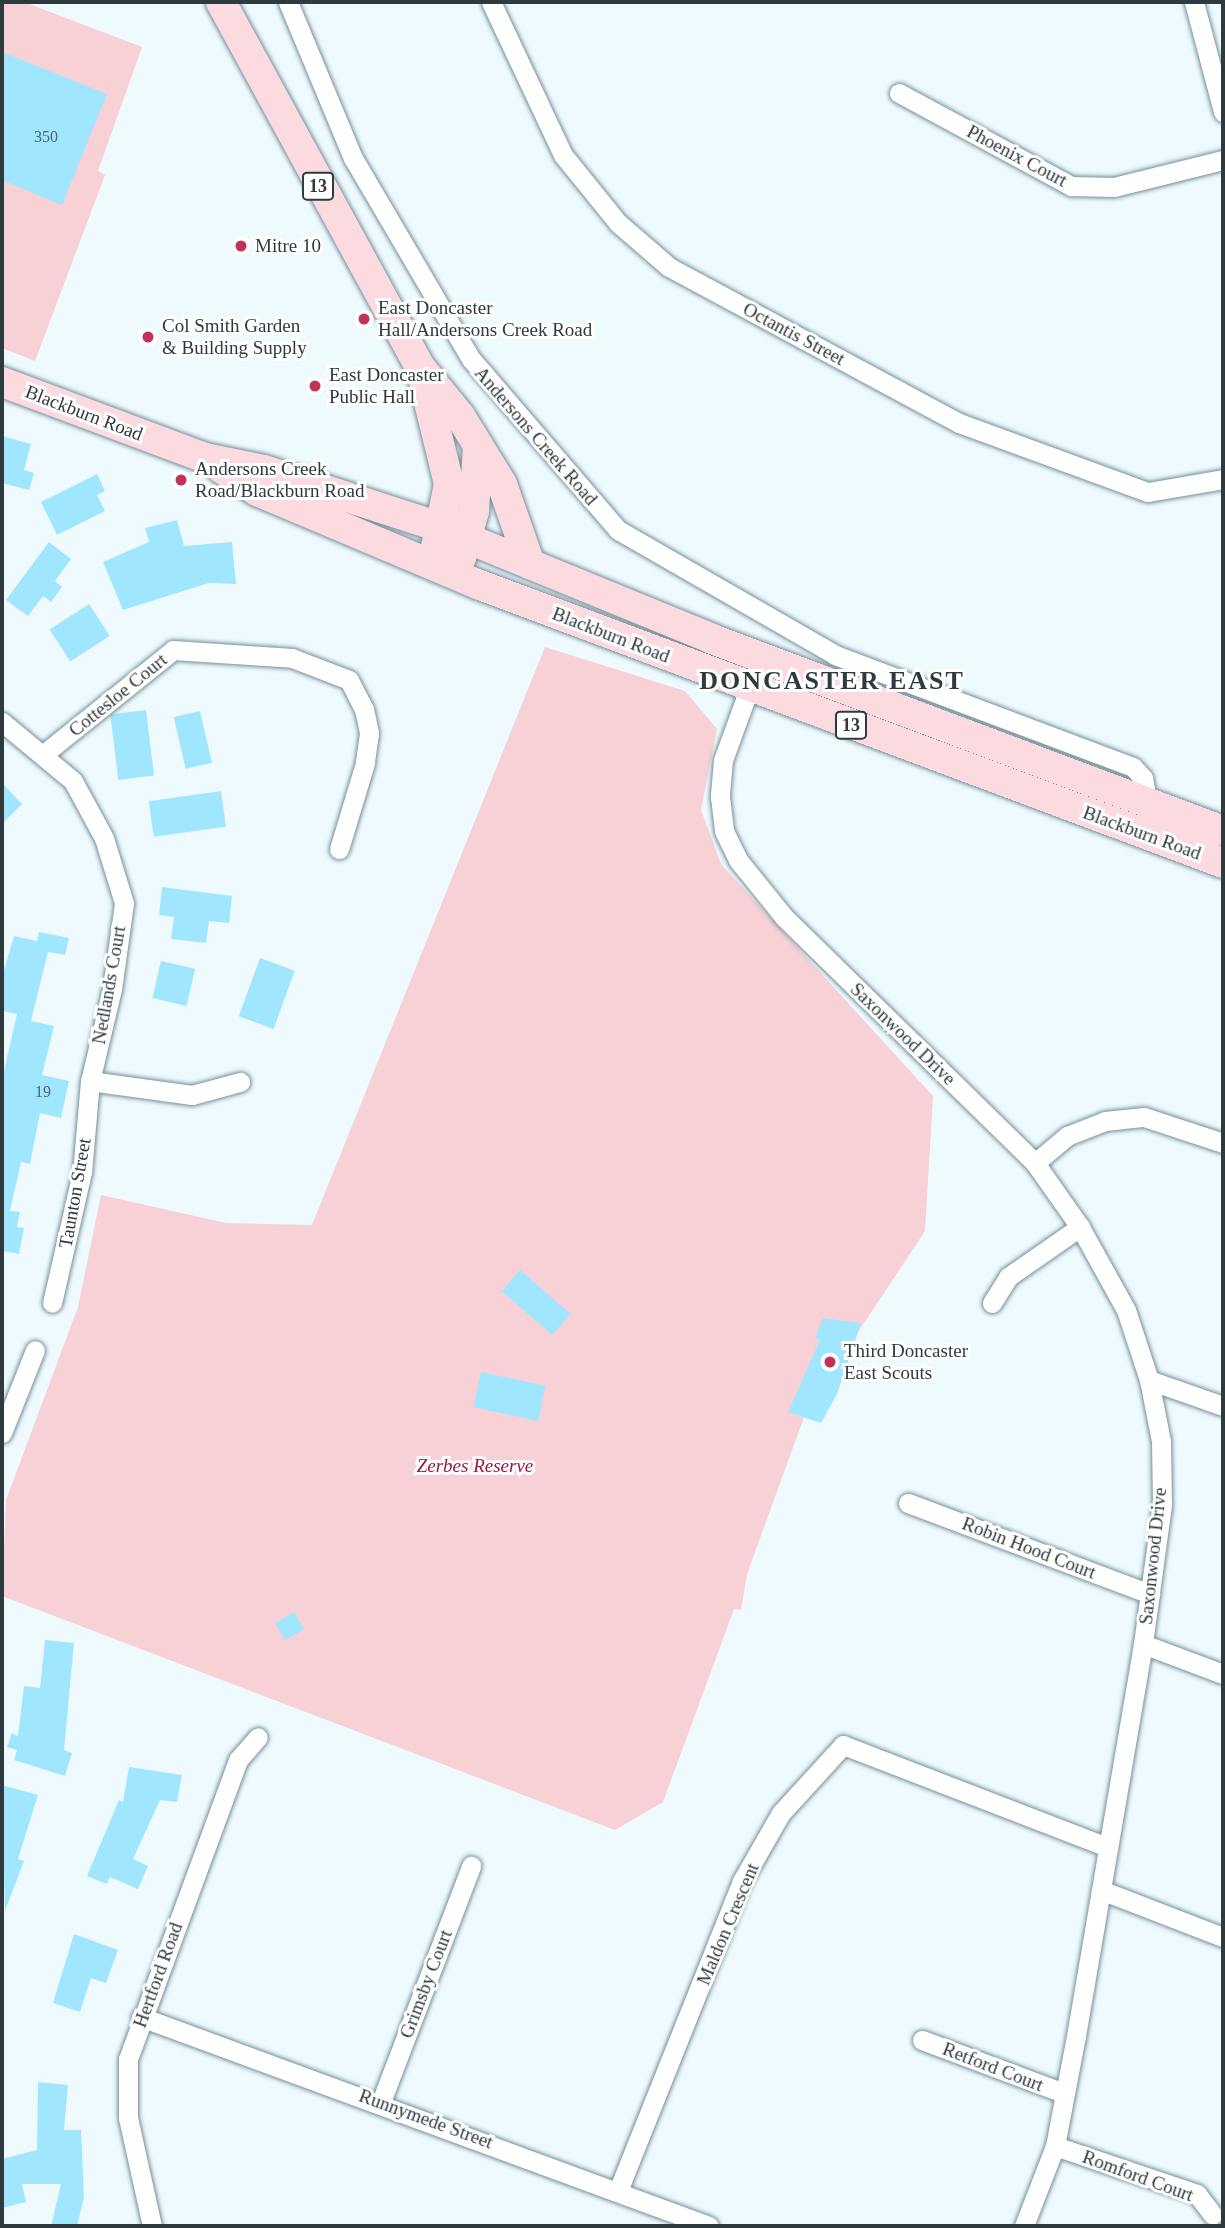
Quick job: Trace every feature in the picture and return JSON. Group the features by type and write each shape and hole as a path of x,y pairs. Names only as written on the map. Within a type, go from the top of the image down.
{"main road":[{"name":"13","path":"221,2 420,367 478,446 502,484 530,564"},
{"name":"13","path":"420,367 446,461 455,534"},
{"name":"Blackburn Road","path":"2,382 205,458 264,470 455,534 762,658 1148,803 1222,827"},
{"path":"454,575 455,534 478,446"},
{"name":"Blackburn Road","path":"205,458 257,491 454,575 747,687 1223,862"}],"street":[{"name":"Andersons Creek Road","path":"288,2 353,158 471,359 618,530 835,655 1133,767 1143,778 1148,803"},
{"name":"Octantis Street","path":"491,2 563,155 618,223 669,267 959,423 1148,492 1223,480"},
{"path":"1194,2 1223,112"},
{"name":"Phoenix Court","path":"899,93 1072,186 1114,187 1223,160"},
{"name":"Cottesloe Court","path":"45,753 173,650 292,658 349,680 364,709 369,733 365,763 340,849"},
{"name":"Saxonwood Drive","path":"762,658 747,687 723,760 720,797 724,831 737,860 784,916 1035,1163 1080,1227 1126,1310 1149,1380 1161,1441 1162,1492 1150,1594 1101,1890 1055,2146 1024,2226"},
{"name":"Nedlands Court","path":"2,722 45,753 73,781 104,838 124,903 112,989 90,1081"},
{"path":"1222,827 1223,862"},
{"path":"90,1081 192,1095 240,1082"},
{"name":"Taunton Street","path":"52,1303 82,1172 90,1081"},
{"path":"1035,1163 1067,1136 1105,1121 1144,1117 1223,1143"},
{"path":"992,1303 1008,1277 1080,1227"},
{"path":"2,1433 34,1350"},
{"path":"1149,1380 1223,1406"},
{"name":"Robin Hood Court","path":"908,1503 1150,1594"},
{"path":"1143,1644 1223,1674"},
{"name":"Hertford Road","path":"152,2226 128,2118 128,2059 141,2017 238,1760 258,1737"},
{"name":"Maldon Crescent","path":"618,2191 743,1881 781,1813 844,1745 1108,1847"},
{"name":"Grimsby Court","path":"381,2102 471,1866"},
{"path":"1101,1890 1223,1937"},
{"name":"Runnymede Street","path":"141,2017 381,2102 709,2226"},
{"name":"Retford Court","path":"922,2040 1064,2094"},
{"name":"Romford Court","path":"1055,2146 1197,2194 1213,2215"}],"green space":[{"path":"2,2 24,2 142,47 98,171 105,175 35,361 2,348"},
{"name":"Zerbes Reserve","path":"545,647 685,691 717,729 701,810 721,864 933,1096 925,1231 807,1409 747,1574 741,1610 734,1609 663,1802 615,1830 2,1596 6,1500 78,1307 101,1195 226,1223 312,1225"}],"building":[{"path":"2,52 107,94 62,205 2,180"},
{"path":"2,436 31,444 24,470 34,473 29,490 2,483"},
{"path":"97,474 105,491 97,495 105,511 57,535 41,502"},
{"path":"177,520 184,546 232,542 236,584 209,583 123,610 103,562 149,542 145,528"},
{"path":"49,542 71,559 55,581 62,587 51,602 43,596 28,616 6,600"},
{"path":"89,604 110,636 70,661 50,630"},
{"path":"146,710 154,776 118,780 110,714"},
{"path":"200,711 212,763 186,769 174,717"},
{"path":"2,783 22,804 2,824"},
{"path":"221,791 226,827 154,837 149,801"},
{"path":"162,887 232,896 229,923 209,921 206,943 171,939 174,917 159,915"},
{"path":"39,932 69,938 65,955 48,952 31,1021 54,1026 42,1075 69,1081 61,1118 40,1113 30,1164 21,1162 10,1211 20,1212 17,1227 24,1228 19,1254 2,1251 2,1080 17,1014 2,1011 2,977 14,936 37,941"},
{"path":"260,958 295,971 274,1029 239,1016"},
{"path":"161,961 195,969 187,1006 152,998"},
{"path":"520,1270 571,1314 552,1335 502,1291"},
{"name":"Third Doncaster East Scouts","path":"823,1318 861,1323 837,1394 821,1423 788,1412 820,1340 815,1338"},
{"path":"481,1372 546,1386 538,1421 474,1407"},
{"path":"294,1612 304,1629 285,1640 275,1623"},
{"path":"45,1640 74,1643 64,1750 72,1753 65,1776 14,1760 17,1750 7,1747 12,1733 18,1736 24,1686 40,1688"},
{"path":"129,1767 182,1775 177,1802 160,1800 133,1859 148,1866 138,1889 110,1877 107,1884 87,1876 119,1800 123,1802"},
{"path":"2,1785 38,1795 18,1859 24,1861 5,1911"},
{"path":"74,1934 118,1950 106,1983 91,1978 80,2012 53,2003"},
{"path":"38,2082 68,2085 64,2130 81,2130 84,2197 77,2226 51,2226 61,2184 22,2184 26,2202 2,2208 2,2159 37,2150"}],"place":[{"name":"Mitre 10","path":"241,246"},
{"name":"East Doncaster Hall/Andersons Creek Road","path":"364,319"},
{"name":"Col Smith Garden & Building Supply","path":"148,337"},
{"name":"East Doncaster Public Hall","path":"315,386"},
{"name":"Andersons Creek Road/Blackburn Road","path":"181,480"},
{"name":"Third Doncaster East Scouts","path":"830,1362"}],"district":[{"name":"DONCASTER EAST","path":"832,681"}]}
